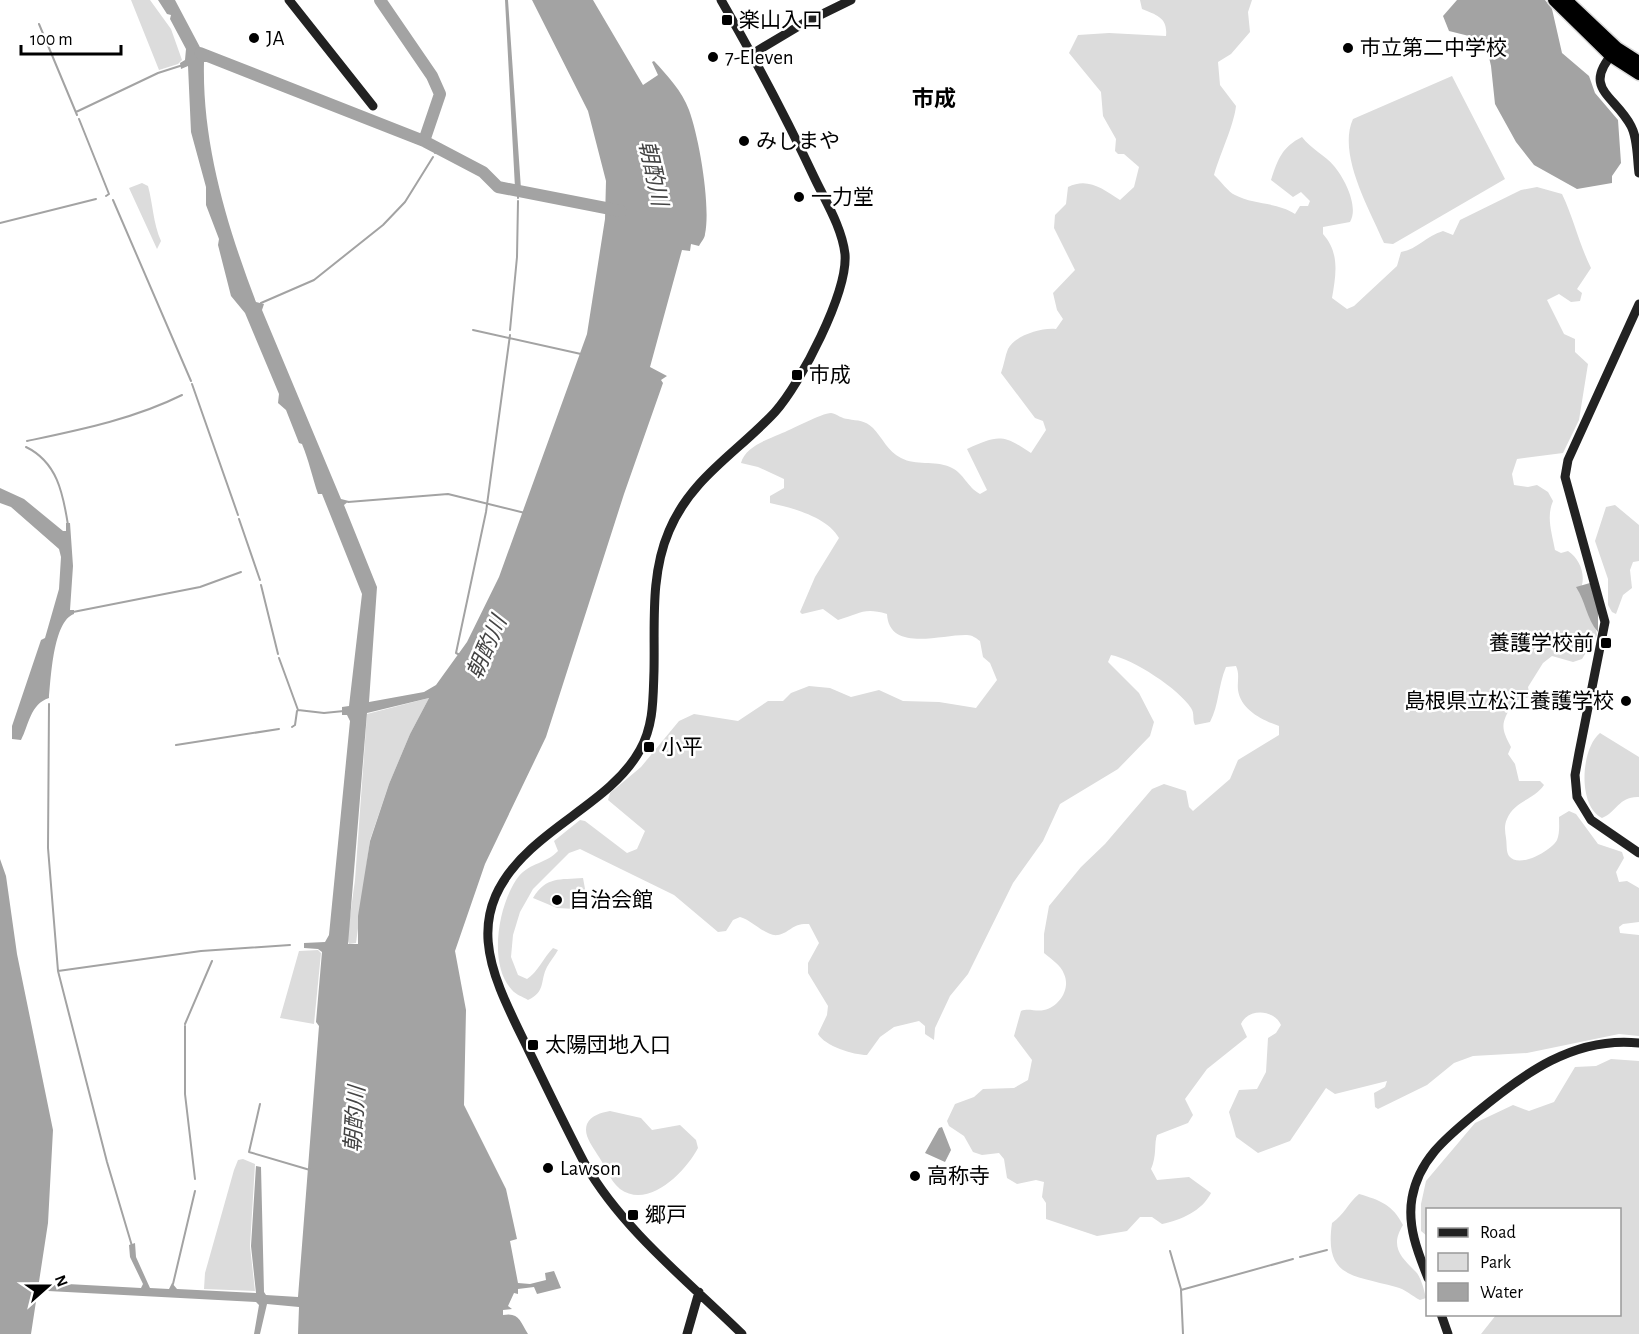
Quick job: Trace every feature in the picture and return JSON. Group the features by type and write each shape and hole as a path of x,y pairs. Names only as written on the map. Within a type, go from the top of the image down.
{"highway":[{"path":"1554,0 1639,74"},
{"path":"1566,0 1614,52 1639,63"}],"main road":[{"path":"289,0 373,106"},
{"path":"721,0 784,112 840,234 845,257 840,287 794,387 766,421 703,477 687,498 669,531 658,564 655,591 653,710 648,732 639,751 618,777 532,847 515,865 503,881 494,902 487,937 491,966 510,1012 591,1176 617,1209 742,1334"},
{"path":"752,54 804,23 851,0"},
{"path":"1614,52 1600,70 1600,84 1634,132 1639,173"},
{"path":"1639,304 1568,460 1565,477 1605,622 1575,775 1577,796 1591,820 1639,853"},
{"path":"1426,1273 1416,1246 1411,1216 1416,1185 1431,1154 1514,1080 1537,1066 1556,1057 1609,1042 1639,1042"},
{"path":"687,1334 699,1292"},
{"path":"1442,1316 1448,1334"}],"green space":[{"path":"131,0 150,0 171,29 182,60 178,64 159,70"},
{"path":"1140,0 1252,0 1248,12 1250,32 1231,54 1218,62 1220,85 1236,106 1233,122 1214,175 1235,195 1281,207 1295,214 1300,206 1308,206 1310,201 1301,192 1293,197 1271,180 1285,149 1302,137 1330,162 1350,193 1353,209 1350,222 1323,227 1323,234 1332,249 1335,264 1332,298 1347,309 1354,306 1397,266 1401,252 1443,231 1453,235 1460,220 1521,190 1537,187 1562,194 1591,268 1577,289 1582,293 1580,301 1571,302 1559,294 1547,300 1564,334 1575,339 1575,352 1588,364 1579,420 1563,453 1517,459 1512,474 1514,485 1528,487 1537,485 1548,492 1553,501 1550,519 1555,550 1561,553 1568,551 1579,563 1583,578 1581,588 1597,635 1582,659 1573,662 1552,656 1543,663 1528,687 1530,697 1514,701 1506,715 1504,729 1511,747 1508,754 1515,764 1519,781 1540,781 1544,785 1514,808 1506,821 1505,831 1509,856 1520,861 1527,860 1554,844 1559,834 1559,817 1569,811 1576,814 1598,844 1622,852 1624,858 1616,872 1619,882 1627,881 1639,888 1639,922 1623,924 1619,927 1620,933 1639,935 1639,1036 1619,1034 1527,1053 1473,1056 1454,1063 1427,1085 1378,1109 1375,1107 1374,1093 1385,1087 1387,1081 1335,1094 1326,1088 1290,1141 1258,1153 1236,1137 1229,1112 1239,1090 1257,1089 1266,1072 1268,1038 1276,1033 1281,1025 1278,1020 1267,1013 1249,1015 1241,1024 1247,1037 1207,1069 1185,1099 1193,1115 1188,1123 1157,1135 1156,1138 1151,1169 1157,1180 1189,1177 1211,1193 1207,1199 1197,1210 1176,1220 1162,1224 1152,1217 1140,1217 1127,1231 1097,1236 1046,1219 1046,1203 1042,1197 1044,1182 1036,1180 1017,1184 1007,1178 1004,1159 999,1153 982,1155 973,1152 964,1136 949,1126 947,1121 955,1104 974,1097 983,1089 1014,1088 1028,1080 1032,1060 1014,1036 1021,1011 1049,1008 1059,1001 1065,991 1066,980 1063,971 1044,953 1044,934 1049,906 1081,867 1105,844 1152,789 1164,784 1186,791 1189,807 1193,811 1230,779 1238,760 1279,735 1279,726 1259,717 1243,703 1238,690 1236,666 1226,667 1210,722 1195,725 1191,708 1177,692 1131,662 1111,655 1108,662 1139,693 1154,722 1150,736 1118,769 1060,804 1043,841 1013,883 968,974 950,996 935,1028 934,1040 925,1034 925,1026 919,1021 894,1027 880,1037 867,1055 847,1052 833,1046 818,1034 827,1015 828,1006 808,973 808,963 819,943 809,924 795,926 782,934 773,935 740,917 733,920 726,931 718,932 674,895 580,849 569,853 533,889 520,912 513,935 511,957 518,975 527,979 553,948 558,950 547,967 540,989 534,997 528,1000 512,990 504,979 498,949 501,916 512,887 523,872 554,855 558,851 554,841 580,820 585,821 627,853 637,849 645,831 608,800 610,793 641,767 679,721 694,714 738,721 768,701 783,701 791,693 809,686 830,688 851,697 879,690 903,701 939,702 976,708 997,680 990,663 983,657 980,641 971,636 907,638 897,634 890,626 887,614 872,611 838,620 823,609 802,614 800,612 815,577 839,538 834,531 818,519 770,503 770,496 784,488 784,479 758,467 741,463 751,448 831,413 867,424 873,428 892,452 901,458 950,467 980,494 987,490 967,449 986,441 1000,439 1014,442 1031,453 1046,430 1043,421 1035,418 1001,373 1008,349 1012,344 1030,333 1044,329 1056,329 1063,319 1057,310 1053,293 1075,270 1054,228 1055,215 1066,204 1068,187 1075,184 1095,186 1120,200 1134,187 1139,167 1124,154 1118,154 1115,151 1116,139 1103,116 1101,92 1069,53 1078,35 1109,33 1166,36 1163,21 1157,15 1142,9"},
{"path":"1452,76 1505,179 1393,244 1384,243 1357,182 1352,165 1349,133 1353,119"},
{"path":"142,183 148,186 161,241 157,249 129,188"},
{"path":"1615,505 1639,525 1639,561 1633,562 1630,570 1632,588 1623,595 1616,614 1608,605 1608,579 1595,541 1606,507"},
{"path":"429,698 410,734 389,784 370,840 356,943 349,944 347,938 355,880 367,714"},
{"path":"1600,733 1639,757 1639,797 1627,799 1602,818 1594,812 1588,802 1584,777 1589,751"},
{"path":"583,878 586,894 575,896 576,909 557,908 533,898 543,886 554,880"},
{"path":"318,950 321,953 314,1024 280,1018 299,951"},
{"path":"1611,1059 1639,1061 1639,1334 1481,1334 1495,1316 1621,1316 1621,1208 1426,1208 1426,1235 1421,1231 1421,1204 1426,1181 1475,1123 1513,1105 1529,1111 1554,1102 1575,1067 1596,1066"},
{"path":"610,1111 641,1118 652,1130 680,1125 696,1140 698,1148 685,1167 665,1185 643,1195 631,1194 620,1189 613,1181 587,1136 586,1128 591,1118"},
{"path":"243,1159 255,1164 250,1246 255,1291 204,1289 205,1273 234,1170 238,1160"},
{"path":"1359,1194 1385,1204 1399,1218 1403,1225 1397,1239 1398,1250 1419,1276 1426,1298 1420,1300 1399,1288 1355,1276 1337,1264 1331,1241 1332,1223"}],"water":[{"name":"朝酌川","path":"158,0 175,0 202,51 216,56 215,62 204,62 207,123 218,184 235,244 256,302 264,304 262,310 341,499 349,501 344,505 377,587 369,702 424,692 436,685 467,642 499,577 587,334 605,219 606,181 588,111 532,0 593,0 643,85 658,75 652,62 654,61 682,96 693,122 703,172 706,207 705,236 699,246 691,244 690,251 682,250 650,367 667,376 661,380 663,383 624,494 546,737 485,864 455,951 466,1010 464,1105 506,1189 517,1239 510,1241 518,1283 530,1284 546,1280 545,1273 554,1271 561,1288 537,1294 534,1287 518,1289 518,1294 514,1293 508,1306 512,1309 503,1310 503,1315 516,1316 528,1334 298,1334 299,1307 267,1304 260,1334 254,1334 259,1305 256,1302 48,1291 46,1288 49,1283 141,1288 143,1284 130,1257 129,1245 135,1243 136,1257 150,1288 169,1289 172,1283 177,1289 256,1293 251,1246 256,1166 261,1167 264,1292 266,1295 298,1297 319,1026 316,1022 322,952 318,949 304,948 304,943 325,942 329,935 350,721 347,715 342,715 342,707 349,706 362,594 322,494 318,494 302,444 299,443 286,410 278,403 279,394 245,313 231,296 218,245 219,239 206,205 206,187 191,132 188,66 181,69 180,63 185,60 186,49 170,19 171,15 167,14","holes":["429,698 410,734 389,784 370,841 358,916 358,944 348,944 367,713"]},
{"path":"505,0 508,0 521,189 515,188"},
{"path":"1457,0 1545,0 1552,9 1562,53 1589,76 1595,93 1618,120 1621,163 1612,176 1612,183 1577,189 1534,165 1516,142 1495,104 1491,66 1485,40 1449,31 1443,16"},
{"path":"0,488 24,499 63,531 66,531 66,523 70,523 73,566 70,610 74,610 74,614 67,619 57,639 49,698 34,710 21,740 12,739 12,726 41,640 45,638 59,589 61,557 59,549 11,507 0,503"},
{"path":"1590,583 1598,610 1598,632 1576,587"},
{"path":"0,859 6,876 17,954 53,1130 48,1223 31,1334 0,1334"},
{"path":"942,1127 951,1150 945,1162 925,1153 939,1128"}],"waterway":[{"path":"380,0 432,76 440,94 424,141"},
{"path":"39,24 77,115"},
{"path":"200,53 424,141 483,172 498,187 621,211"},
{"path":"76,112 158,73 183,65"},
{"path":"79,119 109,194 106,196"},
{"path":"435,153 436,149"},
{"path":"261,303 314,280 383,225 405,202 433,157"},
{"path":"518,185 518,198"},
{"path":"0,223 96,199"},
{"path":"113,200 191,381"},
{"path":"510,330 517,257 518,201"},
{"path":"473,330 581,354"},
{"name":"朝酌川","path":"460,655 456,653 486,512 510,335"},
{"path":"192,384 238,515"},
{"path":"27,441 126,417 182,395"},
{"path":"26,447 36,453 52,470 61,490 68,525"},
{"path":"348,502 448,494 525,513"},
{"path":"239,519 260,580"},
{"path":"73,612 200,587 241,572"},
{"path":"261,585 278,654"},
{"path":"279,658 298,710 324,713 344,711"},
{"path":"49,704 48,848 58,971 107,1162 132,1246"},
{"path":"292,727 295,725 297,711"},
{"path":"176,745 279,729"},
{"path":"58,971 201,951 290,945"},
{"path":"185,1024 212,961"},
{"path":"185,1026 185,1094 195,1179"},
{"path":"260,1104 249,1152 310,1170"},
{"path":"173,1284 195,1191"},
{"path":"1300,1257 1327,1250"},
{"path":"1170,1251 1181,1289"},
{"path":"1183,1334 1181,1290 1293,1259"},
{"path":"36,1286 48,1287"}],"place":[{"name":"楽山入口","path":"727,20"},
{"name":"JA","path":"254,38"},
{"name":"市立第二中学校","path":"1348,48"},
{"name":"7-Eleven","path":"713,57"},
{"name":"みしまや","path":"744,141"},
{"name":"一力堂","path":"799,197"},
{"name":"市成","path":"797,375"},
{"name":"養護学校前","path":"1606,643"},
{"name":"島根県立松江養護学校","path":"1626,701"},
{"name":"小平","path":"649,747"},
{"name":"自治会館","path":"557,900"},
{"name":"太陽団地入口","path":"533,1045"},
{"name":"Lawson","path":"548,1168"},
{"name":"高称寺","path":"915,1176"},
{"name":"郷戸","path":"633,1215"}],"district":[{"name":"市成","path":"934,98"}]}
